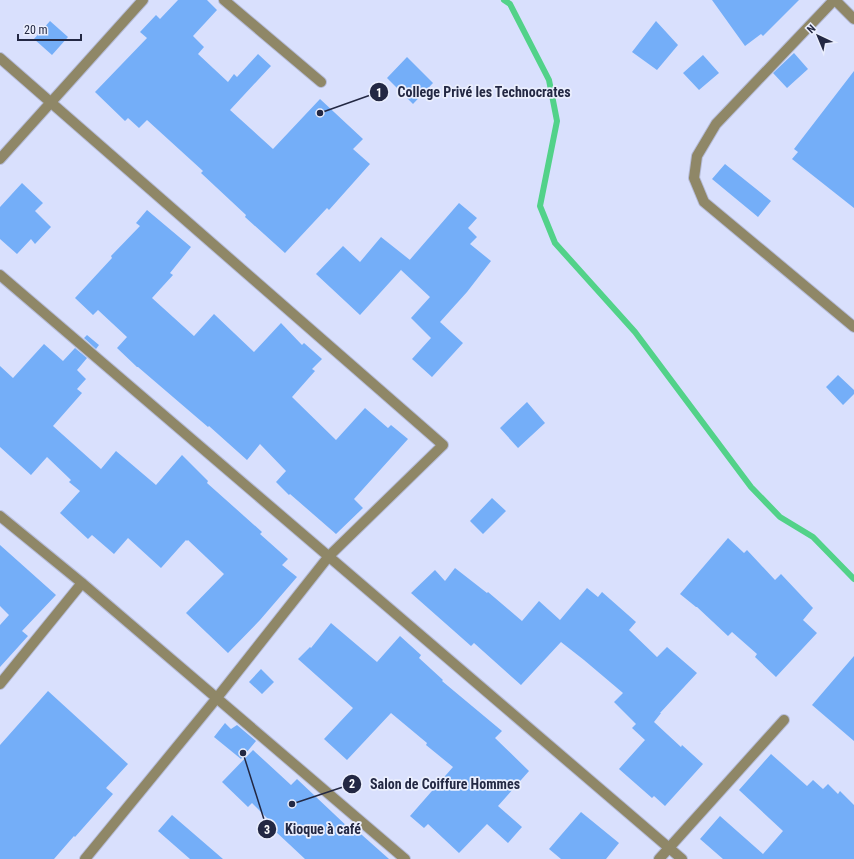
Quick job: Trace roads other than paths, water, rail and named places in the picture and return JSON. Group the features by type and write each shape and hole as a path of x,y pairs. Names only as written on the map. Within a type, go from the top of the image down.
{"street":[{"path":"0,159 143,0"},
{"path":"224,0 321,82"},
{"path":"854,19 835,0 716,124 696,156 694,178 704,202 854,327"},
{"path":"0,58 443,445 330,556 216,699 85,859"},
{"path":"0,275 330,556 682,859"},
{"path":"0,516 82,583 216,699 406,859"},
{"path":"0,684 82,583"},
{"path":"659,859 784,720"}],"waterway":[{"path":"504,0 510,4 549,80 557,121 540,206 555,243 635,332 751,487 780,517 813,537 854,579"}],"place":[{"name":"College Privé les Technocrates","path":"320,113"},
{"name":"Kioque à café","path":"243,753"},
{"name":"Salon de Coiffure Hommes","path":"292,804"}]}
